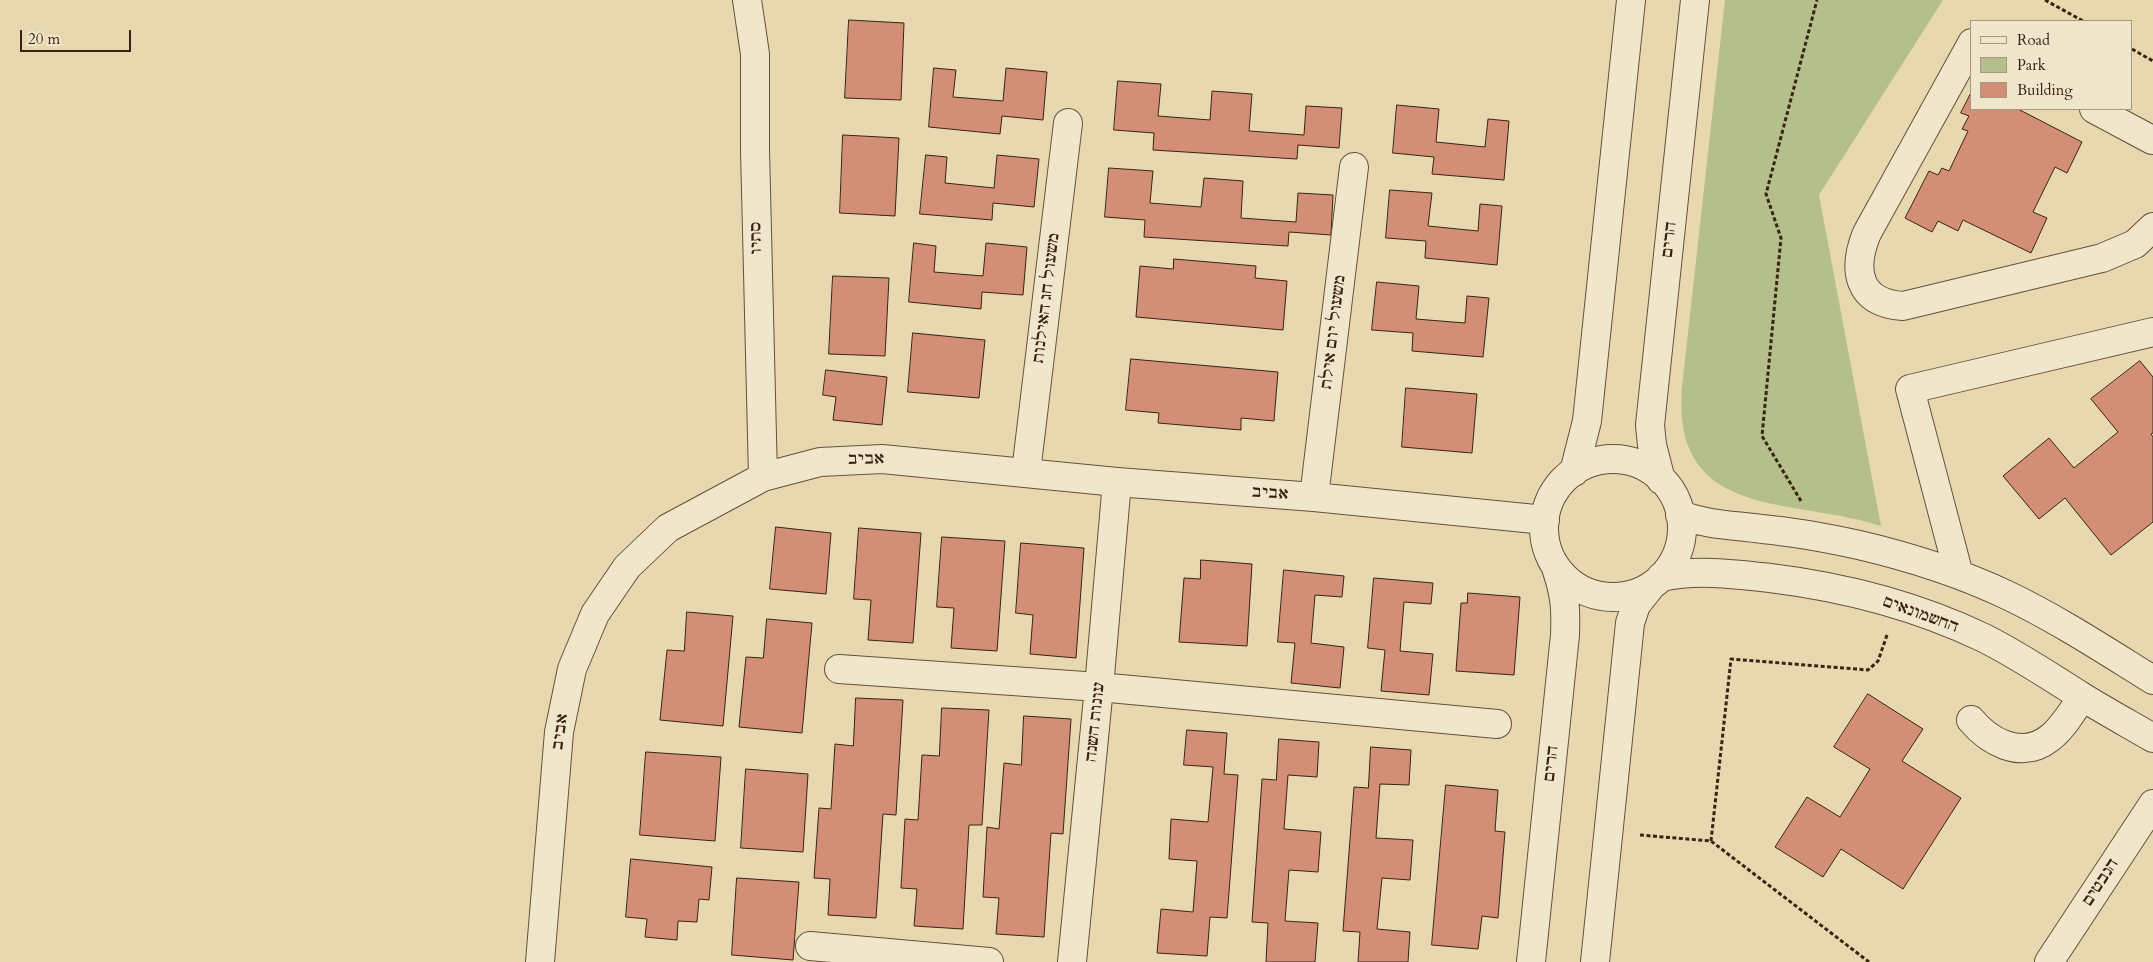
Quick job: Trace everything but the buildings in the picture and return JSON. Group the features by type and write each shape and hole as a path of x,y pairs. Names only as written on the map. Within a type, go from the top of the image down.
{"street":[{"name":"סתיו","path":"747,0 755,54 755,150 763,477"},
{"path":"1574,472 1587,421 1631,0"},
{"name":"הרים","path":"1661,480 1652,445 1650,425 1695,0"},
{"path":"1970,47 1867,233 1858,260 1859,272 1867,290 1883,303 1908,305 2102,258 2136,244 2153,228"},
{"path":"2096,110 2152,140"},
{"name":"משעול חג האילנות","path":"1026,472 1068,122"},
{"name":"משעול יום אילת","path":"1314,497 1354,168"},
{"path":"1959,574 1910,390 2153,332"},
{"name":"אביב","path":"540,962 559,732 572,669 595,614 627,566 668,528 763,477 820,462 882,459 1116,482 1314,497 1544,520"},
{"path":"1595,962 1630,623 1636,605 1656,581 1676,556 1682,528 1676,502 1661,480 1639,465 1612,460 1586,465 1574,472 1555,490 1549,502 1544,520 1545,542 1549,556 1555,566 1574,586 1599,596 1626,596 1656,581"},
{"name":"עונות השנה","path":"1072,962 1099,687 1116,482"},
{"path":"1680,515 1714,525 1761,528 1824,538 1900,556 1959,574 2010,596 2061,623 2153,680"},
{"name":"הרים","path":"1531,962 1565,635 1566,609 1564,590 1555,566"},
{"name":"החשמונאים","path":"1656,581 1677,573 1751,576 1841,590 1897,605 1984,638 2153,738"},
{"path":"839,669 1099,687 1497,724"},
{"path":"1971,720 1983,733 1995,741 2010,747 2028,749 2054,735 2067,721 2082,697"},
{"name":"הנבטים","path":"2049,962 2153,804"},
{"path":"810,946 988,962"}],"path":[{"path":"1817,0 1766,194 1781,238 1762,436 1824,538"},
{"path":"2045,0 2081,20"},
{"path":"2133,50 2153,61"},
{"path":"1711,842 1731,659 1868,670 1878,661 1897,605"},
{"path":"1608,832 1711,842 1869,962"}],"green space":[{"path":"1725,0 1943,0 1819,195 1881,526 1847,517 1777,505 1745,496 1717,483 1696,462 1684,431 1682,387"}]}
